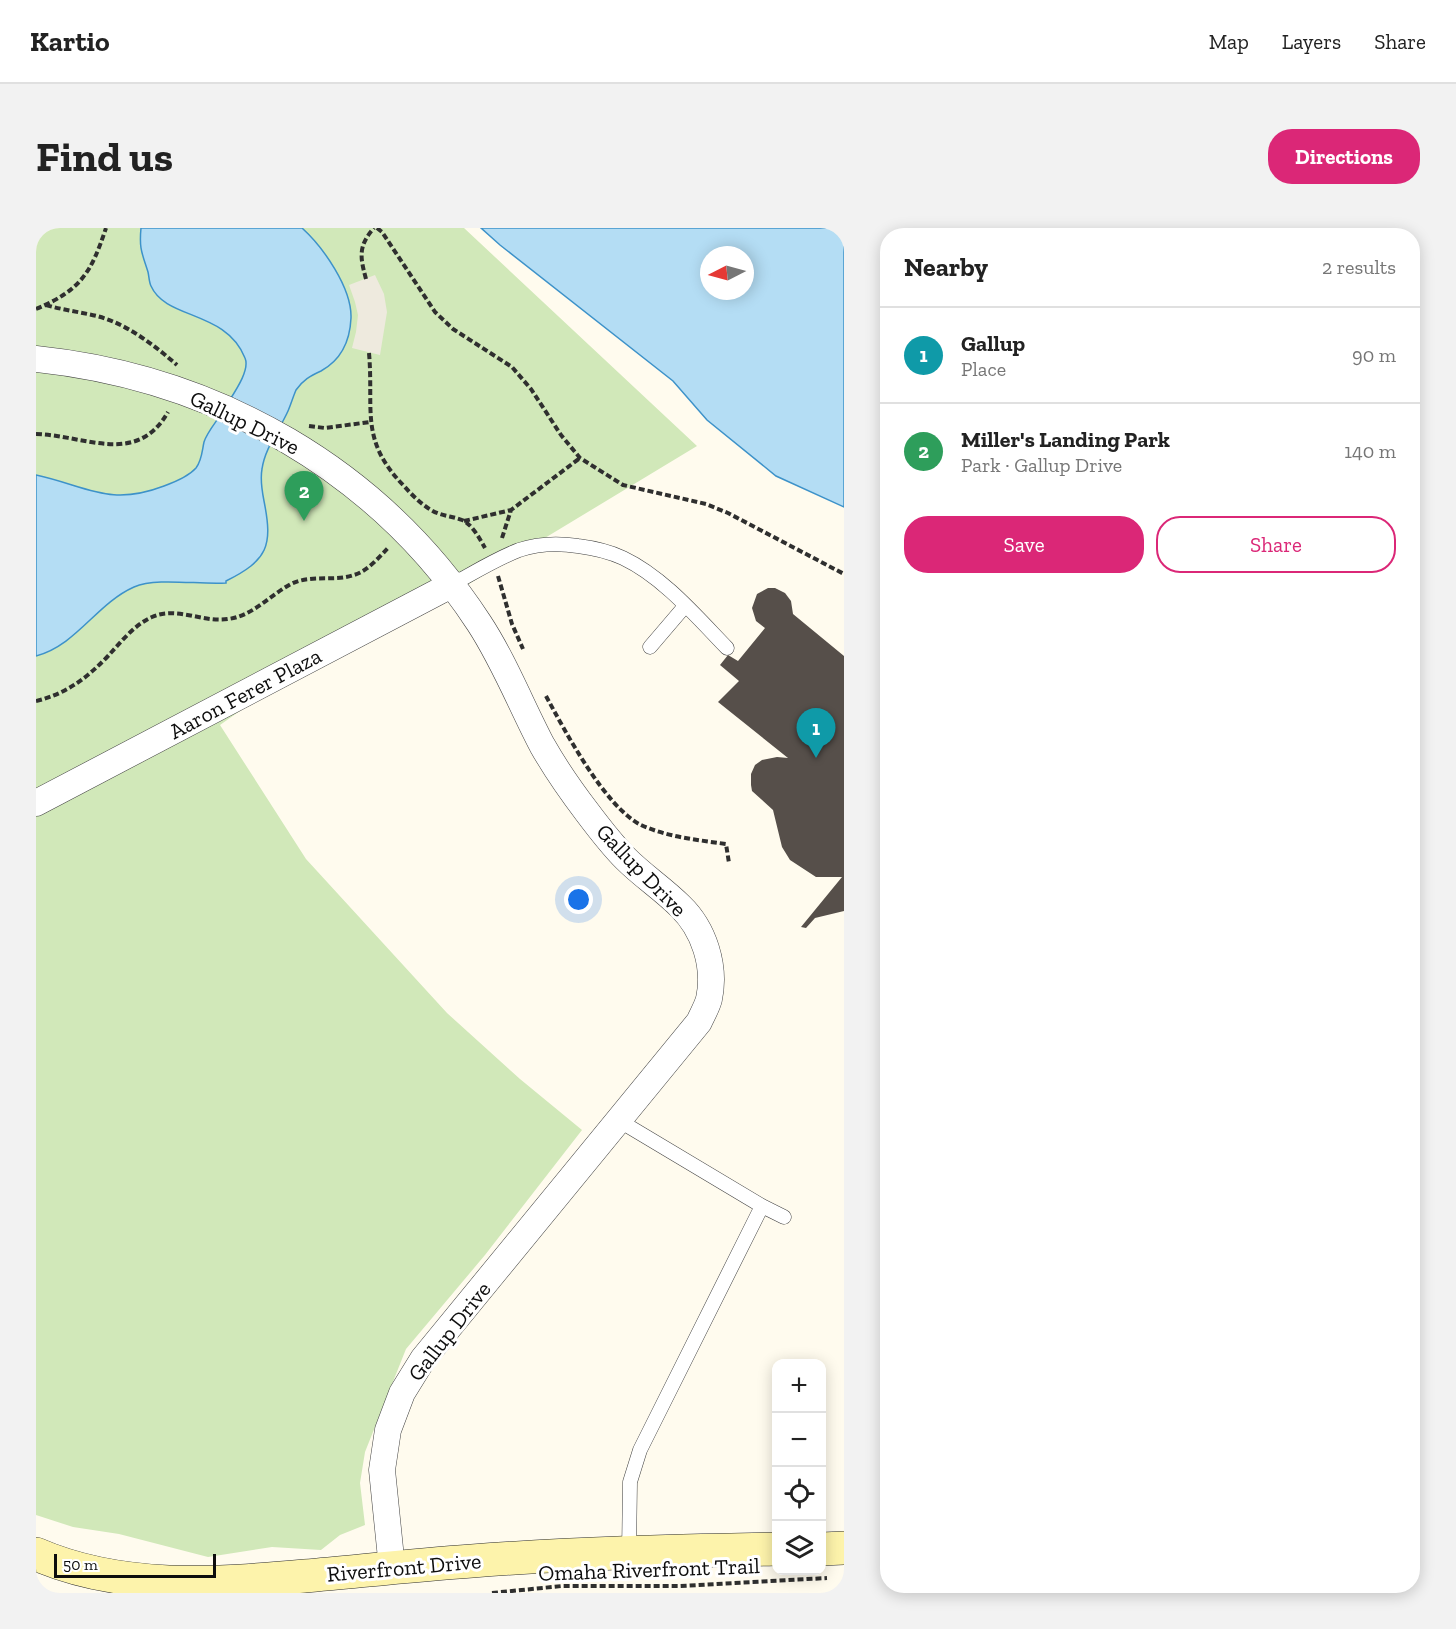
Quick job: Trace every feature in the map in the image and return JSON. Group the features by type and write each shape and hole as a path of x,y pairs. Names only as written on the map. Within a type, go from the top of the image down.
{"street":[{"name":"Gallup Drive","path":"36,359 113,372 164,385 295,432 330,468 369,498 406,532 453,584 481,626 544,748 586,812 625,858 681,907 701,933 708,952 709,1000 699,1022 423,1359 402,1393 388,1431 382,1470 392,1568"},
{"name":"Aaron Ferer Plaza","path":"36,803 453,584"},
{"name":"Riverfront Drive","path":"36,1554 94,1573 178,1583 629,1552 772,1549"}],"lane":[{"path":"453,584 493,561 521,549 567,544 602,550 642,569 685,606 727,648"},
{"path":"650,647 685,606"},
{"path":"618,1120 784,1217"},
{"path":"629,1552 628,1500 630,1482 640,1450 762,1206"}],"path":[{"path":"36,309 72,291 81,282 99,250 106,228"},
{"path":"366,279 361,261 362,247 365,238 375,228 382,232 435,312 453,329 512,367 531,389 561,435 580,458 623,485 706,504 728,513 844,574"},
{"path":"369,353 370,422 379,453 393,475 436,513 464,520 512,510 580,458"},
{"path":"295,432 370,422"},
{"path":"36,701 61,694 81,682 139,625 153,616 180,613 221,620 246,614 292,583 305,579 342,578 363,571 429,509"},
{"path":"493,561 512,510"},
{"path":"464,520 479,537 493,561 512,624 526,656"},
{"path":"542,687 573,744 613,802 625,815 655,830 687,839 726,844 729,863"},
{"name":"Omaha Riverfront Trail","path":"492,1593 562,1586 680,1586 833,1558"}],"green space":[{"path":"36,228 464,228 697,446 449,596 247,706 220,725 306,859 447,1013 520,1079 582,1130 485,1255 406,1349 365,1452 360,1483 365,1525 340,1535 321,1550 272,1547 208,1557 119,1534 73,1527 36,1515"}],"shaded area":[{"path":"375,275 384,294 387,312 380,355 352,348 358,315 349,285"}],"water":[{"path":"141,228 302,228 327,257 347,294 351,318 349,334 343,349 334,361 307,379 296,390 266,454 261,481 268,530 267,541 259,558 226,583 154,582 134,587 108,603 63,643 36,656 36,475 113,495 145,492 181,479 198,465 205,438 235,392 245,370 245,358 236,343 224,331 169,305 159,297 150,284 140,241"},
{"path":"481,228 844,228 844,507 776,476 707,420 673,381"}],"building":[{"path":"768,588 775,588 785,593 791,601 793,614 844,656 844,911 815,918 806,928 801,927 842,877 816,877 790,860 782,847 773,810 752,791 751,785 751,774 755,765 762,760 777,757 788,758 718,702 739,681 720,665 728,655 738,661 765,628 756,621 752,608 757,594"}],"place":[{"name":"Miller's Landing Park","path":"304,521"},
{"name":"Gallup","path":"816,758"}]}
